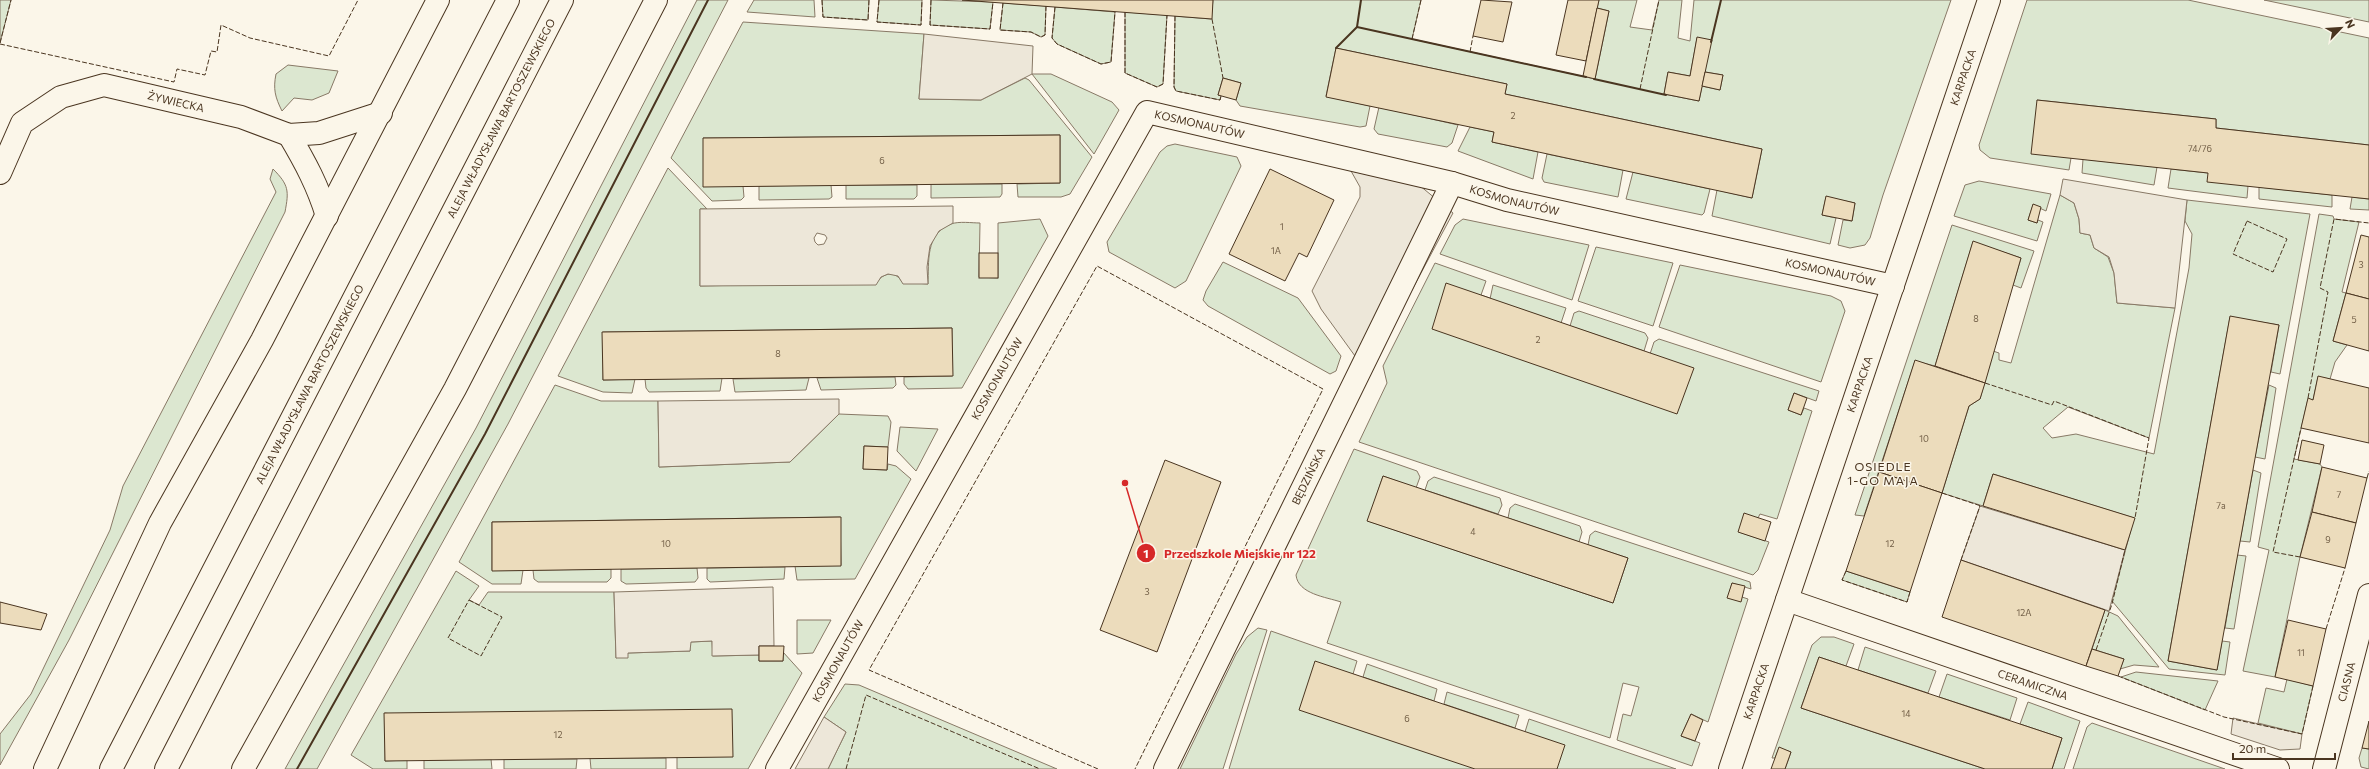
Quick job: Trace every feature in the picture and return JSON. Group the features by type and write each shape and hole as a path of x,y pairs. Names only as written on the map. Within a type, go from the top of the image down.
{"street":[{"path":"45,769 160,523 262,340 438,0"},
{"name":"ALEJA WŁADYSŁAWA BARTOSZEWSKIEGO","path":"111,769 508,0"},
{"name":"ALEJA WŁADYSŁAWA BARTOSZEWSKIEGO","path":"166,769 562,0"},
{"path":"243,769 455,389 656,0"},
{"name":"KARPACKA","path":"1730,769 1989,0"},
{"name":"ŻYWIECKA","path":"0,173 22,122 61,97 104,85 241,117 289,135 318,133 380,113"},
{"name":"KOSMONAUTÓW","path":"777,769 1147,112 1452,183 1507,200 1893,286"},
{"path":"289,135 311,173 327,216"},
{"name":"BĘDZIŃSKA","path":"1165,769 1452,183"},
{"name":"CIASNA","path":"2324,769 2369,595"},
{"name":"CERAMICZNA","path":"1787,600 2278,769"}],"green space":[{"path":"0,0 11,0 0,43"},
{"path":"697,0 728,0 508,424 317,769 285,769 476,428"},
{"path":"754,0 814,0 815,17 747,12"},
{"path":"822,0 869,0 868,20 823,17"},
{"path":"879,0 922,0 921,25 877,22"},
{"path":"931,0 993,2 990,29 930,25"},
{"path":"1213,0 1421,0 1412,39 1595,79 1609,11 1597,8 1599,0 1637,0 1630,27 1652,30 1659,0 1682,0 1678,38 1690,41 1694,0 1951,0 1883,195 1870,238 1865,245 1850,248 1838,245 1843,220 1852,221 1855,203 1826,197 1822,215 1836,218 1830,244 1712,216 1717,190 1752,198 1762,149 1505,94 1507,84 1336,48 1326,96 1370,106 1366,126 1360,127 1240,106 1236,100 1241,83 1223,78 1218,95 1221,96 1220,100 1176,91 1174,87 1175,16 1211,19","holes":["1697,38 1705,72 1723,75 1720,90 1702,86 1699,101 1664,94 1668,72 1690,76"]},
{"path":"2027,0 2188,0 2369,38 2369,145 2216,128 2216,119 2037,100 2071,158 2069,170 1990,158 1980,150 1979,145"},
{"path":"2264,0 2369,0 2369,22"},
{"path":"1003,3 1046,6 1045,35 1041,37 1031,32 1000,30"},
{"path":"1055,7 1115,12 1111,62 1101,64 1057,44 1052,38"},
{"path":"1125,12 1167,15 1163,84 1157,87 1125,73"},
{"path":"743,22 924,34 919,99 981,100 1025,78 1029,80 1092,157 1070,194 1061,197 1018,197 1017,184 1060,183 1060,135 703,138 743,186 744,197 741,200 712,201 671,158"},
{"path":"288,65 338,71 329,93 312,100 294,98 282,111 275,93 275,79 276,74"},
{"path":"1032,74 1051,74 1112,102 1119,110 1094,154"},
{"path":"1379,107 1458,125 1452,143 1447,147 1378,134 1374,129"},
{"path":"1470,127 1494,132 1492,142 1538,152 1533,179 1458,151"},
{"path":"1175,144 1237,157 1241,166 1186,281 1175,288 1109,252 1107,242 1160,152 1167,146"},
{"path":"1547,154 1623,170 1618,197 1544,182 1542,178"},
{"path":"2083,159 2157,167 2154,185 2082,173"},
{"path":"668,168 707,209 700,209 700,286 877,282 883,276 890,274 897,276 902,282 928,284 930,250 937,234 951,224 962,222 980,223 979,277 998,278 998,223 1040,219 1048,236 962,388 908,389 904,384 904,377 952,376 952,328 603,332 603,380 635,379 632,393 603,392 558,376"},
{"path":"273,169 285,184 287,199 285,212 69,640 0,765 0,734 31,694 110,530 123,486 276,192 270,179"},
{"path":"2171,169 2208,173 2248,186 2247,198 2168,188"},
{"path":"1633,172 1710,189 1704,213 1702,215 1626,199"},
{"path":"1979,181 2051,194 2046,211 2033,205 2028,220 2037,223 2038,220 2043,222 2037,241 1954,216 1965,185"},
{"path":"931,184 1002,184 1002,194 1000,197 931,198"},
{"path":"831,185 832,197 829,199 759,200 759,186"},
{"path":"846,185 917,185 917,196 914,199 846,199"},
{"path":"2259,187 2332,195 2332,207 2259,199"},
{"path":"2060,195 2074,203 2079,219 2080,233 2090,235 2094,248 2108,257 2114,273 2117,303 2175,308 2149,438 2068,407 2043,428 2052,438 2076,434 2154,454 2189,268 2192,234 2185,221 2187,200 2310,214 2280,374 2271,372 2279,325 2230,317 2168,661 2217,670 2222,641 2230,642 2225,675 2169,669 2112,601 2134,518 1993,474 1983,506 1942,493 1969,406 1980,399 1993,351 1999,353 1999,360 2011,363"},
{"path":"2352,197 2369,199 2369,210 2350,209"},
{"path":"2319,214 2333,216 2334,219 2359,222 2342,292 2346,293 2333,341 2347,345 2335,362 2330,379 2318,377 2313,400 2308,399 2294,459 2320,464 2322,467 2300,557 2275,677 2243,671 2269,550 2258,547"},
{"path":"1463,219 1589,245 1572,300 1440,254 1455,225"},
{"path":"1952,225 2034,251 2021,288 2013,285 2021,258 1973,242 1935,366 1915,361 1864,516 1855,515"},
{"path":"1596,247 1673,263 1653,326 1578,301"},
{"path":"1223,262 1298,298 1341,356 1336,371 1330,374 1208,306 1203,300 1206,291"},
{"path":"1435,263 1486,281 1481,295 1650,354 1654,342 1659,339 1819,391 1816,401 1794,393 1788,410 1801,415 1804,408 1812,411 1777,519 1760,514 1758,518 1739,532 1769,542 1758,570 1753,575 1359,442 1387,383 1383,366"},
{"path":"1680,265 1831,296 1841,301 1845,311 1821,382 1659,327"},
{"path":"1493,285 1566,308 1561,323 1490,299"},
{"path":"1579,311 1645,333 1648,338 1644,351 1570,326 1574,313"},
{"path":"895,377 896,385 893,388 821,390 817,378"},
{"path":"722,378 720,391 649,392 646,388 645,379"},
{"path":"809,378 806,390 735,392 733,379"},
{"path":"555,385 601,401 658,401 659,467 790,462 839,414 888,416 891,422 888,447 864,446 863,469 887,470 888,464 896,466 911,479 855,579 797,580 795,566 841,565 840,517 492,522 492,570 523,570 521,584 492,584 459,562"},
{"path":"2269,385 2276,388 2265,459 2255,457"},
{"path":"900,427 938,429 916,471 897,451"},
{"path":"1354,449 1417,471 1420,477 1416,488 1383,476 1368,521 1613,603 1628,558 1588,545 1590,535 1595,531 1750,582 1751,589 1732,583 1728,598 1742,597 1748,599 1708,722 1691,714 1681,736 1700,743 1692,766 1617,740 1623,714 1631,716 1639,687 1623,683 1610,738 1327,643 1341,602 1307,591 1302,587 1296,575"},
{"path":"2253,470 2261,473 2250,542 2240,541"},
{"path":"1434,477 1500,498 1502,505 1498,514 1425,490 1428,481"},
{"path":"1515,504 1580,526 1582,532 1579,542 1508,518 1510,508"},
{"path":"2237,555 2246,556 2234,629 2225,628"},
{"path":"785,567 784,579 710,582 707,579 707,568"},
{"path":"697,568 698,578 695,582 626,584 621,581 621,569"},
{"path":"611,569 611,578 607,582 538,582 534,579 533,570"},
{"path":"456,571 479,586 469,600 479,605 488,592 614,592 616,658 628,653 690,651 690,642 712,641 713,656 759,655 759,661 783,661 783,652 802,673 748,769 677,769 677,757 385,713 385,761 407,760 407,769 373,769 351,755"},
{"path":"1846,571 1910,592 1907,602 1842,580"},
{"path":"2105,610 2118,616 2159,667 2134,665 2120,669 2124,659 2092,649"},
{"path":"797,620 831,620 813,653 797,654"},
{"path":"1258,628 1267,630 1223,769 1180,769 1236,654 1247,637"},
{"path":"1271,631 1357,661 1353,674 1475,769 1229,769"},
{"path":"1821,637 1834,637 1854,644 1846,666 1819,657 1801,708 1985,769 1785,769 1791,752 1779,748 1775,758 1772,758 1812,645"},
{"path":"1865,647 1936,671 1928,693 1858,670"},
{"path":"1367,664 1437,689 1434,701 1363,677"},
{"path":"2136,672 2218,681 2205,710 2121,677"},
{"path":"1947,674 2017,698 2010,720 1939,697"},
{"path":"2287,679 2313,686 2302,734 2258,723 2266,688 2284,692"},
{"path":"845,684 859,685 1057,769 828,769 846,732 824,717"},
{"path":"1447,692 1519,715 1515,728 1444,704"},
{"path":"2028,702 2080,721 2064,769 2052,769 2062,738 2020,724"},
{"path":"1529,719 1676,769 1557,769 1525,732"},
{"path":"2092,723 2225,769 2073,769 2087,727"},
{"path":"2362,748 2369,749 2369,769 2361,767 2359,758"},
{"path":"590,758 666,758 666,769 591,769"},
{"path":"491,759 492,769 424,769 424,760"},
{"path":"504,759 577,759 576,769 504,769"}],"shaded area":[{"path":"924,34 1033,46 1032,74 981,100 919,99"},
{"path":"1351,171 1419,185 1453,213 1372,365 1355,356 1321,309 1312,291 1360,197 1360,187"},
{"path":"2063,179 2187,200 2175,308 2117,303 2114,273 2109,257 2094,248 2090,235 2080,233 2079,219 2074,203 2060,195"},
{"path":"953,206 953,223 939,231 930,246 927,267 928,284 903,284 898,276 888,274 881,277 876,285 700,286 700,209","holes":["817,233 825,235 827,238 824,244 818,245 814,238"]},
{"path":"839,399 839,414 790,462 659,467 658,401"},
{"path":"1980,506 2125,550 2109,611 1961,560"},
{"path":"773,587 774,646 759,646 759,655 712,656 712,641 691,642 690,651 628,653 628,658 616,658 614,592"},
{"path":"824,717 846,732 828,769 795,769"},
{"path":"2233,718 2302,734 2300,749 2280,750 2231,734"}],"building":[{"path":"962,0 1213,0 1212,19"},
{"path":"1481,0 1512,2 1503,42 1473,36"},
{"path":"1568,0 1599,0 1586,61 1556,55"},
{"path":"1597,8 1609,11 1595,79 1583,76"},
{"path":"1697,37 1712,40 1699,101 1664,94 1668,72 1690,76"},
{"path":"1336,48 1507,84 1505,94 1762,149 1752,198 1492,142 1494,132 1326,97"},
{"path":"1705,72 1723,75 1720,90 1702,86"},
{"path":"1223,78 1241,83 1236,100 1218,95"},
{"path":"2037,100 2216,119 2216,128 2369,145 2369,199 2207,182 2208,173 2031,154"},
{"path":"1060,135 1060,183 703,187 703,138"},
{"path":"1270,169 1334,200 1307,257 1299,253 1285,281 1229,254"},
{"path":"1826,196 1855,203 1852,221 1822,215"},
{"path":"2033,204 2041,207 2037,223 2028,220"},
{"path":"2361,235 2369,237 2369,299 2346,293"},
{"path":"1973,241 2021,258 1985,383 1935,366"},
{"path":"979,253 998,253 998,278 979,278"},
{"path":"1446,283 1694,368 1677,414 1432,329"},
{"path":"2346,293 2369,299 2369,351 2333,341"},
{"path":"2230,316 2279,325 2217,670 2168,661"},
{"path":"952,328 953,376 603,380 602,332"},
{"path":"1915,360 1985,383 1980,399 1969,406 1942,493 1879,472"},
{"path":"2318,376 2369,388 2369,443 2301,428 2308,398 2313,400"},
{"path":"1794,393 1807,398 1801,415 1788,410"},
{"path":"2302,440 2324,445 2320,464 2298,460"},
{"path":"864,446 888,447 887,470 863,469"},
{"path":"1165,460 1221,482 1157,652 1100,630"},
{"path":"2322,467 2367,478 2356,523 2312,512"},
{"path":"1879,472 1942,493 1910,592 1846,571"},
{"path":"1993,474 2135,518 2125,550 1983,506"},
{"path":"1383,476 1628,558 1613,603 1367,521"},
{"path":"2312,512 2356,523 2345,568 2300,557"},
{"path":"1744,513 1771,522 1765,541 1738,532"},
{"path":"841,517 841,566 492,571 492,522"},
{"path":"1961,560 2105,610 2086,666 1942,617"},
{"path":"1732,583 1745,586 1741,602 1727,598"},
{"path":"0,602 47,614 41,630 0,623"},
{"path":"2288,620 2326,629 2313,686 2275,677"},
{"path":"759,646 784,646 783,661 759,661"},
{"path":"2092,649 2124,659 2118,676 2086,666"},
{"path":"1819,657 2062,738 2052,769 1985,769 1801,708"},
{"path":"1315,661 1565,745 1557,769 1475,769 1299,710"},
{"path":"732,709 733,757 385,761 384,713"},
{"path":"1691,714 1703,720 1695,741 1681,736"},
{"path":"2369,721 2369,749 2362,748"},
{"path":"1779,747 1791,752 1785,769 1771,769"}],"fence":[{"path":"0,43 11,0"},
{"path":"0,44 174,82 177,69 205,75 211,51 217,52 221,25 250,38 329,56 358,0"},
{"path":"822,0 823,17 868,20 869,0"},
{"path":"879,0 877,22 921,25 922,0"},
{"path":"931,0 930,25 990,29 993,2"},
{"path":"1412,39 1421,0"},
{"path":"1640,89 1659,0"},
{"path":"1003,3 1000,30 1031,32 1041,37 1045,35 1046,6"},
{"path":"1055,7 1052,38 1057,44 1101,64 1111,62 1115,12"},
{"path":"1125,12 1125,73 1157,87 1163,84 1167,15"},
{"path":"1175,16 1174,87 1176,91 1220,100 1221,96"},
{"path":"1212,19 1223,78"},
{"path":"1470,52 1473,36"},
{"path":"2308,398 2328,292 2320,288 2334,219 2369,223"},
{"path":"2247,221 2287,239 2273,272 2233,254 2247,221"},
{"path":"1098,769 869,670 1097,266 1323,389 1135,769"},
{"path":"1985,383 2052,405 2054,401 2149,438 2135,518"},
{"path":"2300,557 2273,552 2301,428"},
{"path":"2367,478 2369,471"},
{"path":"1942,493 1981,506"},
{"path":"1961,560 1980,506"},
{"path":"2096,650 2112,604 2125,550"},
{"path":"2326,629 2345,568"},
{"path":"1846,571 1842,580 1907,602 1910,592"},
{"path":"469,600 502,617 481,656 448,638 469,600"},
{"path":"2118,676 2224,717 2302,734 2313,686"},
{"path":"846,769 866,695 1040,769"}],"wall":[{"path":"297,769 485,434 708,0"},
{"path":"1336,48 1357,27 1361,0"},
{"path":"1711,42 1721,0"},
{"path":"1357,27 1586,77"},
{"path":"1594,79 1666,95"}],"place":[{"name":"Przedszkole Miejskie nr 122","path":"1125,483"}],"district":[{"name":"OSIEDLE 1-GO MAJA","path":"1883,474"}]}
